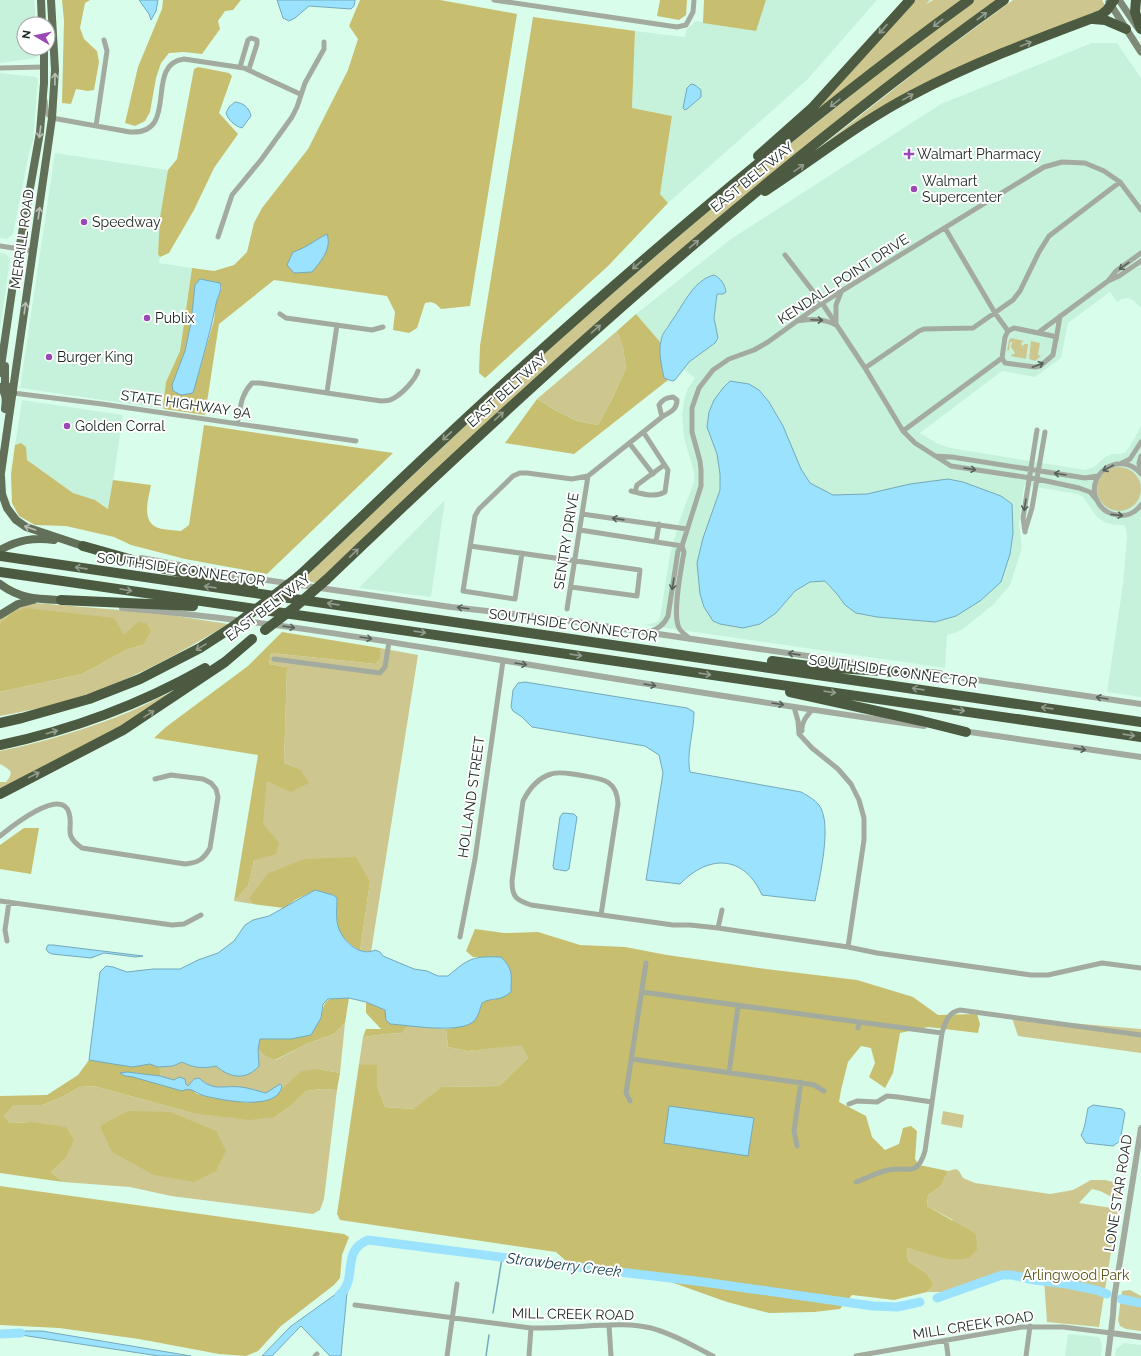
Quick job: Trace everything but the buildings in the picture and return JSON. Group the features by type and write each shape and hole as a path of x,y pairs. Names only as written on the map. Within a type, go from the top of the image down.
{"highway":[{"path":"658,248 695,210 812,108 910,0"},
{"name":"EAST BELTWAY","path":"0,723 89,699 140,679 200,648 234,626 298,577 519,370 658,248 821,113 969,0"},
{"name":"EAST BELTWAY","path":"0,745 69,727 123,708 174,686 220,660 252,639 326,580 424,486 528,390 651,280 823,137 1004,0"},
{"path":"1136,0 1135,12 1141,29"},
{"path":"720,222 868,120 912,95 950,76 1101,15 1107,10 1113,1"},
{"path":"1090,19 1105,20 1126,29"},
{"path":"83,546 161,568 318,602"},
{"name":"SOUTHSIDE CONNECTOR","path":"2,555 1141,722"},
{"name":"SOUTHSIDE CONNECTOR","path":"2,572 1141,737"},
{"path":"61,600 204,606 223,604"},
{"path":"552,636 722,654 809,666 939,675"},
{"path":"0,794 123,730 225,662 252,639"},
{"path":"750,681 765,687 966,732"}],"main road":[{"path":"41,0 42,16"},
{"name":"MERRILL ROAD","path":"52,0 55,70 52,118 1,476 2,494 11,515 26,527 51,534 67,541"},
{"path":"1113,1 1126,29 1141,52"},
{"path":"1113,1 1141,34"},
{"name":"MERRILL ROAD","path":"0,373 43,108 44,56"},
{"path":"8,321 4,374 6,384 13,393"},
{"path":"0,387 4,390 6,401 0,444"},
{"path":"2,555 18,542 35,538 67,541 83,546"},
{"path":"0,584 23,597 61,600"},
{"path":"0,615 18,604 36,599"}],"street":[{"path":"494,0 678,27 686,25 693,12 694,0"},
{"path":"240,67 248,40 254,38 257,40 257,44 249,69"},
{"path":"96,126 107,50 104,40"},
{"path":"218,237 232,195 261,160 292,117 297,107 300,94 324,49 324,42"},
{"path":"44,83 46,112 48,116 52,118 136,132 141,132 150,127 156,119 165,70 172,62 177,60 184,59 249,69 300,94"},
{"path":"0,68 44,68"},
{"name":"KENDALL POINT DRIVE","path":"647,632 661,627 666,622 678,551 682,546 686,529 701,486 702,470 691,427 692,408 699,388 707,377 721,363 754,350 768,342 822,303 1044,167 1062,162 1085,163 1104,171 1120,182 1141,210"},
{"path":"865,368 918,331 970,329 977,326 995,313 1017,296 1044,242 1049,236 1120,182"},
{"path":"944,228 995,313 1008,331"},
{"path":"0,246 33,251"},
{"path":"1108,281 1116,271 1141,253"},
{"path":"785,255 822,303 865,368 903,431 915,444 951,466 1037,479 1085,489 1105,511 1119,516 1132,513 1141,505"},
{"path":"1039,332 1108,281 1119,276 1141,261"},
{"path":"836,325 836,305 841,291"},
{"path":"280,314 286,318 372,330 383,327"},
{"path":"1056,340 1053,336 1039,332 1014,328 1008,331 1005,336 1002,358 1005,363 1031,367 1040,366 1053,355 1056,340 1060,316"},
{"path":"796,321 810,319 827,320 836,325"},
{"path":"327,392 337,325"},
{"path":"903,431 1002,358"},
{"path":"237,424 242,397 245,391 252,384 260,383 389,401 416,379 418,371"},
{"name":"STATE HIGHWAY 9A","path":"13,393 102,404 356,441"},
{"path":"522,553 515,599 463,591 475,516 479,509 513,476 520,473 527,473 572,479 588,476 644,433 662,417"},
{"path":"1037,430 1023,519 1024,532 1032,508 1045,432"},
{"path":"644,433 668,470 665,492 658,496 633,491 637,485 664,464"},
{"path":"1096,500 1094,488 1098,476 1108,467 1127,462 1141,442"},
{"path":"630,444 653,474"},
{"path":"934,456 952,457 1085,478 1098,476"},
{"path":"1140,473 1139,463 1141,456"},
{"path":"1121,464 1128,465 1140,473"},
{"name":"SENTRY DRIVE","path":"567,609 588,476"},
{"path":"582,514 686,529"},
{"path":"656,542 659,524"},
{"path":"580,530 682,546"},
{"path":"83,546 213,571 445,606 543,617 1141,704"},
{"path":"470,546 640,570 637,596 571,587"},
{"name":"KENDALL POINT DRIVE","path":"682,546 684,552 678,590 676,618 681,631 690,639"},
{"path":"61,600 98,606 219,616 812,710 1141,757"},
{"path":"274,659 377,673 382,671 385,666 389,642"},
{"name":"HOLLAND STREET","path":"460,937 475,860 504,661"},
{"path":"794,707 798,721 799,734 812,748 838,769 850,784 859,800 864,818 864,840 848,947"},
{"path":"801,736 802,724 812,710"},
{"path":"601,915 618,804 618,794 608,782 603,779 560,772 552,774 536,783 528,792 524,801 512,880 512,892 520,901 532,905 601,915 672,925 718,928 1031,975 1048,975 1102,963 1141,968"},
{"path":"0,836 26,817 48,804 59,803 65,806 69,812 69,829 72,838 75,843 82,848 185,864 194,863 201,860 210,848 218,797 216,789 211,783 203,780 171,775 154,779"},
{"path":"0,901 172,925 184,924 201,915"},
{"path":"7,942 5,930 9,902"},
{"path":"718,928 722,910"},
{"path":"630,1101 626,1093 646,963"},
{"path":"642,992 859,1025 942,1033"},
{"path":"729,1072 738,1006"},
{"path":"856,1182 889,1169 906,1170 918,1166 922,1160 925,1152 944,1023 949,1016 956,1011 960,1010 1141,1034"},
{"path":"632,1059 801,1082 814,1085 824,1091"},
{"path":"797,1146 794,1131 801,1082"},
{"path":"849,1104 857,1101 877,1102 887,1096 898,1096 932,1102"},
{"name":"LONE STAR ROAD","path":"1108,1356 1114,1299 1141,1128"},
{"path":"447,1356 457,1284"},
{"name":"MILL CREEK ROAD","path":"355,1305 531,1328 609,1325 635,1326 665,1332 711,1355"},
{"path":"609,1325 610,1356"},
{"path":"1026,1356 1030,1326"},
{"name":"MILL CREEK ROAD","path":"856,1356 1030,1326 1064,1327 1141,1337"},
{"path":"529,1356 531,1328"},
{"path":"946,1340 948,1356"}],"shaded area":[{"path":"0,0 34,0 35,16 16,16 16,56 37,56 36,58 0,63"},
{"path":"62,0 90,0 85,3 80,28 84,39 97,51 99,62 94,90 88,91 76,89 71,104 62,103 64,21"},
{"path":"163,0 241,0 233,10 225,11 218,21 220,29 202,54 184,52 169,53 161,63 156,78 150,112 145,121 135,126 125,123 138,67 162,9"},
{"path":"360,0 440,0 517,14 470,306 441,309 434,303 425,303 417,328 409,333 393,330 395,312 387,296 274,280 219,324 205,415 164,409 163,405 166,382 180,351 192,268 214,271 234,265 247,252 254,223 262,208 308,149 348,70 358,39 349,26","holes":["200,279 222,287 216,302 214,320 193,393 172,385 185,351 191,323 195,285"]},
{"path":"660,0 687,0 686,15 679,20 657,16"},
{"path":"704,0 766,0 756,31 703,23"},
{"path":"766,0 877,0 807,80 668,203 660,194 672,116 632,108 635,31 685,37 686,30 696,21 755,31"},
{"path":"533,17 635,31 632,108 672,116 660,194 668,203 608,266 485,378 479,373 480,346"},
{"path":"1092,43 1117,43 1141,78 1141,308 1133,300 1127,298 1117,302 1110,292 1068,323 1061,358 1035,377 1002,371 920,433 938,444 951,448 1085,470 1094,467 1105,457 1112,454 1126,452 1141,426 1141,697 1107,692 1123,584 1127,537 1124,525 1106,523 1097,517 1083,497 1078,494 1024,485 1019,523 1022,548 1010,585 994,604 963,629 947,635 945,668 645,625 657,622 660,618 670,554 679,522 694,482 694,472 684,438 682,415 688,388 695,378 683,369 689,362 715,343 714,318 717,293 723,294 701,281 689,294 671,323 665,329 660,342 636,314 731,239 941,104"},
{"path":"198,67 229,73 232,76 219,113 238,134 214,168 194,210 169,253 160,257 158,254 160,217 168,170 177,159 194,69"},
{"path":"0,73 36,77 38,79 33,140 29,153 13,234 7,239 0,238"},
{"path":"55,153 168,170 160,217 159,263 192,268 180,351 166,382 163,405 164,409 20,388"},
{"path":"0,253 6,254 10,259 0,329"},
{"path":"636,314 660,342 664,378 668,380 574,454 505,443 537,399 577,421 598,425 626,368 623,348 617,331"},
{"path":"22,400 123,415 109,509 95,500 73,493 27,460 21,443 15,445"},
{"path":"204,425 393,453 267,574 185,559 131,545 114,537 66,526 35,525 19,516 12,503 11,474 15,445 21,443 26,447 27,460 73,493 95,500 108,509 113,480 151,485 147,514 151,524 161,529 181,531 189,525"},
{"path":"445,500 431,597 359,588"},
{"path":"26,608 114,618 124,635 138,622 146,623 151,631 143,645 128,649 82,674 0,692 0,623 13,612"},
{"path":"282,632 380,648 380,659 376,664 271,653 269,664 287,667 284,763 300,769 309,783 291,792 267,781 263,824 279,843 276,854 254,860 248,886 234,901 258,755 154,738 166,727 248,666"},
{"path":"24,828 39,828 31,874 0,869 0,845"},
{"path":"356,857 370,882 360,951 341,934 337,922 337,898 333,895 315,890 295,900 284,908 253,904 249,899 267,874 304,859"},
{"path":"475,929 504,933 538,932 580,945 625,947 667,955 857,980 913,997 938,1015 977,1014 980,1024 978,1033 928,1027 900,1033 893,1073 885,1088 869,1077 875,1063 871,1048 861,1046 848,1062 839,1102 866,1116 872,1137 885,1150 899,1144 903,1128 911,1126 917,1131 915,1159 919,1165 948,1171 941,1186 928,1195 927,1206 976,1234 977,1250 968,1258 952,1259 907,1248 908,1261 926,1273 934,1284 927,1292 894,1300 852,1295 840,1309 814,1312 769,1313 727,1302 640,1271 566,1261 556,1252 340,1220 337,1214 359,1064 377,1065 377,1085 385,1107 414,1109 441,1087 499,1086 528,1058 521,1045 468,1051 448,1047 446,1029 460,1027 470,1023 477,1016 482,1003 487,1000 494,1000 511,991 508,968 501,957 473,957 466,951"},
{"path":"336,998 349,998 345,1023 334,1034 309,1043 275,1060 265,1056 258,1049 260,1039 291,1039 321,1018 324,1005 329,1000"},
{"path":"366,1002 385,1010 390,1024 408,1025 402,1033 363,1037 366,1029 381,1029 366,1013"},
{"path":"89,1060 133,1067 150,1064 158,1067 161,1071 160,1076 127,1072 125,1076 192,1090 197,1094 212,1098 247,1103 273,1098 302,1071 318,1069 340,1073 337,1090 322,1089 306,1091 292,1105 275,1117 250,1120 192,1113 94,1086 80,1087 62,1097 42,1105 14,1105 3,1116 10,1123 31,1122 66,1127 74,1140 65,1159 51,1172 63,1182 0,1173 0,1096 47,1095 78,1075"},
{"path":"128,1111 170,1112 216,1131 226,1151 216,1171 194,1182 154,1175 112,1152 100,1126"},
{"path":"0,1186 344,1234 349,1237 342,1255 340,1278 334,1285 281,1326 258,1351 246,1356 219,1354 139,1339 59,1328 0,1325"},
{"path":"1068,1334 1099,1337 1102,1345 1101,1356 1065,1356"},
{"path":"1124,1343 1141,1345 1141,1356 1115,1356 1116,1349"}],"green space":[{"path":"912,0 930,0 926,4 933,0 961,0 805,121"},
{"path":"974,0 998,0 646,280 548,366 316,583 302,580 538,357 740,184 909,49"},
{"path":"1013,0 1102,0 1106,7 1105,9 993,56 809,156 927,63"},
{"path":"617,331 623,348 626,368 598,425 577,421 537,399"},
{"path":"1011,338 1024,341 1021,343 1022,346 1028,344 1026,359 1011,356 1015,353 1011,347 1012,342 1010,342 1009,350 1007,351 1009,340"},
{"path":"1031,341 1040,343 1038,355 1041,356 1035,361 1029,359"},
{"path":"1119,467 1131,471 1137,477 1141,489 1137,501 1131,507 1119,511 1107,507 1101,501 1097,489 1101,477 1107,471"},
{"path":"35,603 157,613 228,624 148,669 106,687 55,704 0,716 0,692 82,674 128,649 143,645 124,635 13,612 0,623 0,618 23,605"},
{"path":"380,648 418,655 371,952 360,951 370,882 249,899 253,904 234,901 248,886 254,860 278,843 262,824 267,780 300,769 284,763 287,667 269,664 271,653 376,664 380,659"},
{"path":"184,686 137,718 0,790 0,782 6,782 11,773 9,769 0,764 0,751 33,744 97,724 129,712"},
{"path":"1012,1018 1141,1029 1141,1053 1018,1036"},
{"path":"345,1023 340,1073 318,1069 290,1081 281,1091 282,1086 280,1085 266,1093 240,1087 213,1087 194,1079 188,1086 160,1076 161,1071 158,1067 173,1066 182,1062 190,1066 216,1066 222,1071 259,1066 258,1049 265,1056 276,1060 309,1043 334,1034"},
{"path":"408,1025 446,1029 448,1047 468,1051 521,1044 528,1058 499,1086 441,1087 415,1109 385,1107 377,1085 377,1066 359,1064 363,1037 402,1033"},
{"path":"94,1086 192,1113 275,1117 292,1105 306,1091 322,1089 337,1090 324,1199 320,1210 313,1214 171,1196 130,1187 63,1182 51,1172 65,1159 31,1122 10,1123 2,1116 14,1105 42,1105 62,1097 80,1087"},
{"path":"943,1111 964,1115 962,1128 941,1124"},
{"name":"Arlingwood Park","path":"956,1169 963,1178 975,1183 1050,1194 1073,1190 1091,1180 1105,1180 1118,1183 1120,1194 1116,1199 1100,1191 1092,1189 1079,1203 1118,1209 1099,1327 1047,1322 1044,1279 1012,1273 999,1274 944,1292 927,1292 934,1284 926,1273 908,1261 907,1248 921,1251 953,1220 927,1206 928,1195 941,1186 948,1171"},
{"path":"1130,1290 1141,1296 1141,1331 1126,1329 1120,1326 1118,1320 1122,1291"}],"water":[{"path":"139,0 158,0 156,11 151,20 149,14"},
{"path":"277,0 355,1 354,6 351,9 309,6 289,21 283,18"},
{"path":"691,84 695,85 701,90 701,97 685,110 683,108 687,88"},
{"path":"235,102 241,103 245,106 249,110 251,116 242,128 232,122 226,113 229,107"},
{"path":"327,234 327,250 312,272 294,273 287,265 293,252"},
{"path":"714,275 722,282 726,292 723,294 717,294 714,318 718,338 715,343 689,362 675,380 672,381 664,378 660,346 664,333 694,288 700,282"},
{"path":"200,279 220,283 221,288 193,393 181,395 173,391 172,385 185,351 191,323 195,285"},
{"path":"730,381 749,384 759,390 769,402 783,426 801,469 810,483 833,495 867,494 910,484 948,479 963,482 1001,496 1012,504 1013,533 1010,554 1001,582 980,601 956,616 935,622 877,617 856,613 845,605 825,581 810,582 795,591 776,613 760,624 743,628 720,624 713,621 704,607 700,594 697,563 703,538 720,490 720,474 717,454 707,427 709,412 714,400"},
{"path":"525,682 687,708 694,712 689,757 690,772 801,792 813,799 819,805 823,814 825,825 824,852 815,901 762,895 746,872 736,866 725,863 703,867 691,874 680,884 646,880 663,773 659,755 645,746 532,727 522,717 513,711 511,707 513,690 518,683"},
{"path":"563,813 574,814 577,817 569,869 566,871 554,869 553,866 560,817"},
{"path":"315,890 333,895 337,898 337,918 341,934 353,947 358,950 369,952 375,950 380,952 383,956 414,969 427,971 438,976 448,976 461,965 472,959 501,957 510,969 511,992 503,997 482,1003 475,1020 469,1025 448,1028 390,1024 386,1020 385,1010 366,1002 349,998 328,999 323,1004 321,1018 311,1035 291,1039 260,1039 258,1049 259,1066 254,1071 243,1076 232,1075 216,1066 199,1067 191,1066 182,1062 173,1066 158,1067 150,1064 132,1067 89,1060 100,972 106,966 127,972 153,969 180,969 198,960 218,953 234,941 245,925 253,920 269,916"},
{"path":"48,945 143,956 136,957 104,953 91,958 52,954 46,949"},
{"path":"127,1072 160,1076 174,1080 179,1077 185,1079 188,1086 194,1079 199,1078 209,1085 219,1087 241,1087 266,1093 280,1084 282,1086 278,1094 271,1099 260,1102 224,1100 205,1096 188,1089 182,1091 125,1076 120,1073"},
{"path":"1093,1105 1122,1109 1125,1113 1120,1141 1113,1146 1086,1143 1081,1135 1088,1108"},
{"path":"669,1106 754,1118 748,1156 664,1143"},
{"path":"347,1286 341,1356 330,1356 301,1326 272,1356 262,1356 290,1327"},
{"path":"13,1331 42,1331 191,1356 159,1356 8,1333"}],"waterway":[{"name":"Strawberry Creek","path":"339,1295 345,1289 348,1282 354,1251 368,1240 696,1281 873,1306 897,1307 920,1302"},
{"path":"493,1313 502,1258"},
{"name":"Strawberry Creek","path":"937,1298 1002,1275 1012,1275 1034,1280 1067,1284 1096,1290 1107,1294"},
{"name":"Strawberry Creek","path":"1121,1299 1141,1303"},
{"name":"Strawberry Creek","path":"0,1334 21,1333"},
{"path":"486,1356 489,1335"}],"place":[{"name":"Walmart Pharmacy","path":"909,154"},
{"name":"Walmart Supercenter","path":"914,189"},
{"name":"Speedway","path":"84,222"},
{"name":"Publix","path":"147,318"},
{"name":"Burger King","path":"49,357"},
{"name":"Golden Corral","path":"67,426"}]}
